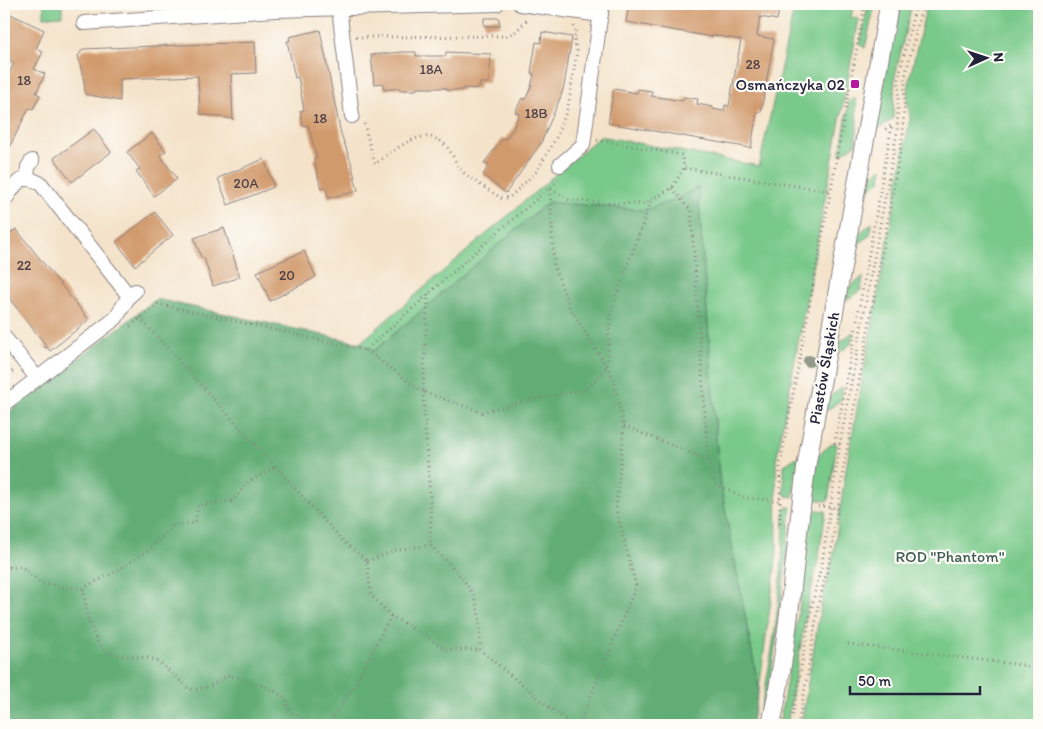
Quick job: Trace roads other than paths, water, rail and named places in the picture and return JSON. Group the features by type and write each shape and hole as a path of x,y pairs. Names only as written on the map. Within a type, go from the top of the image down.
{"street":[{"path":"84,23 259,7 339,8 497,4"},
{"path":"520,4 602,10 582,145 561,171"},
{"name":"Piastów Śląskich","path":"770,725 782,669 789,620 807,462 889,6"},
{"path":"339,8 342,38 357,118"},
{"path":"27,178 28,167 32,161"},
{"path":"4,201 18,182 24,178 31,178 41,184 132,294 116,318 4,404"},
{"path":"4,337 37,378"}],"place":[{"name":"Osmańczyka 02","path":"855,84"}],"park label":[{"name":"ROD \"Phantom\"","path":"950,556"}]}
